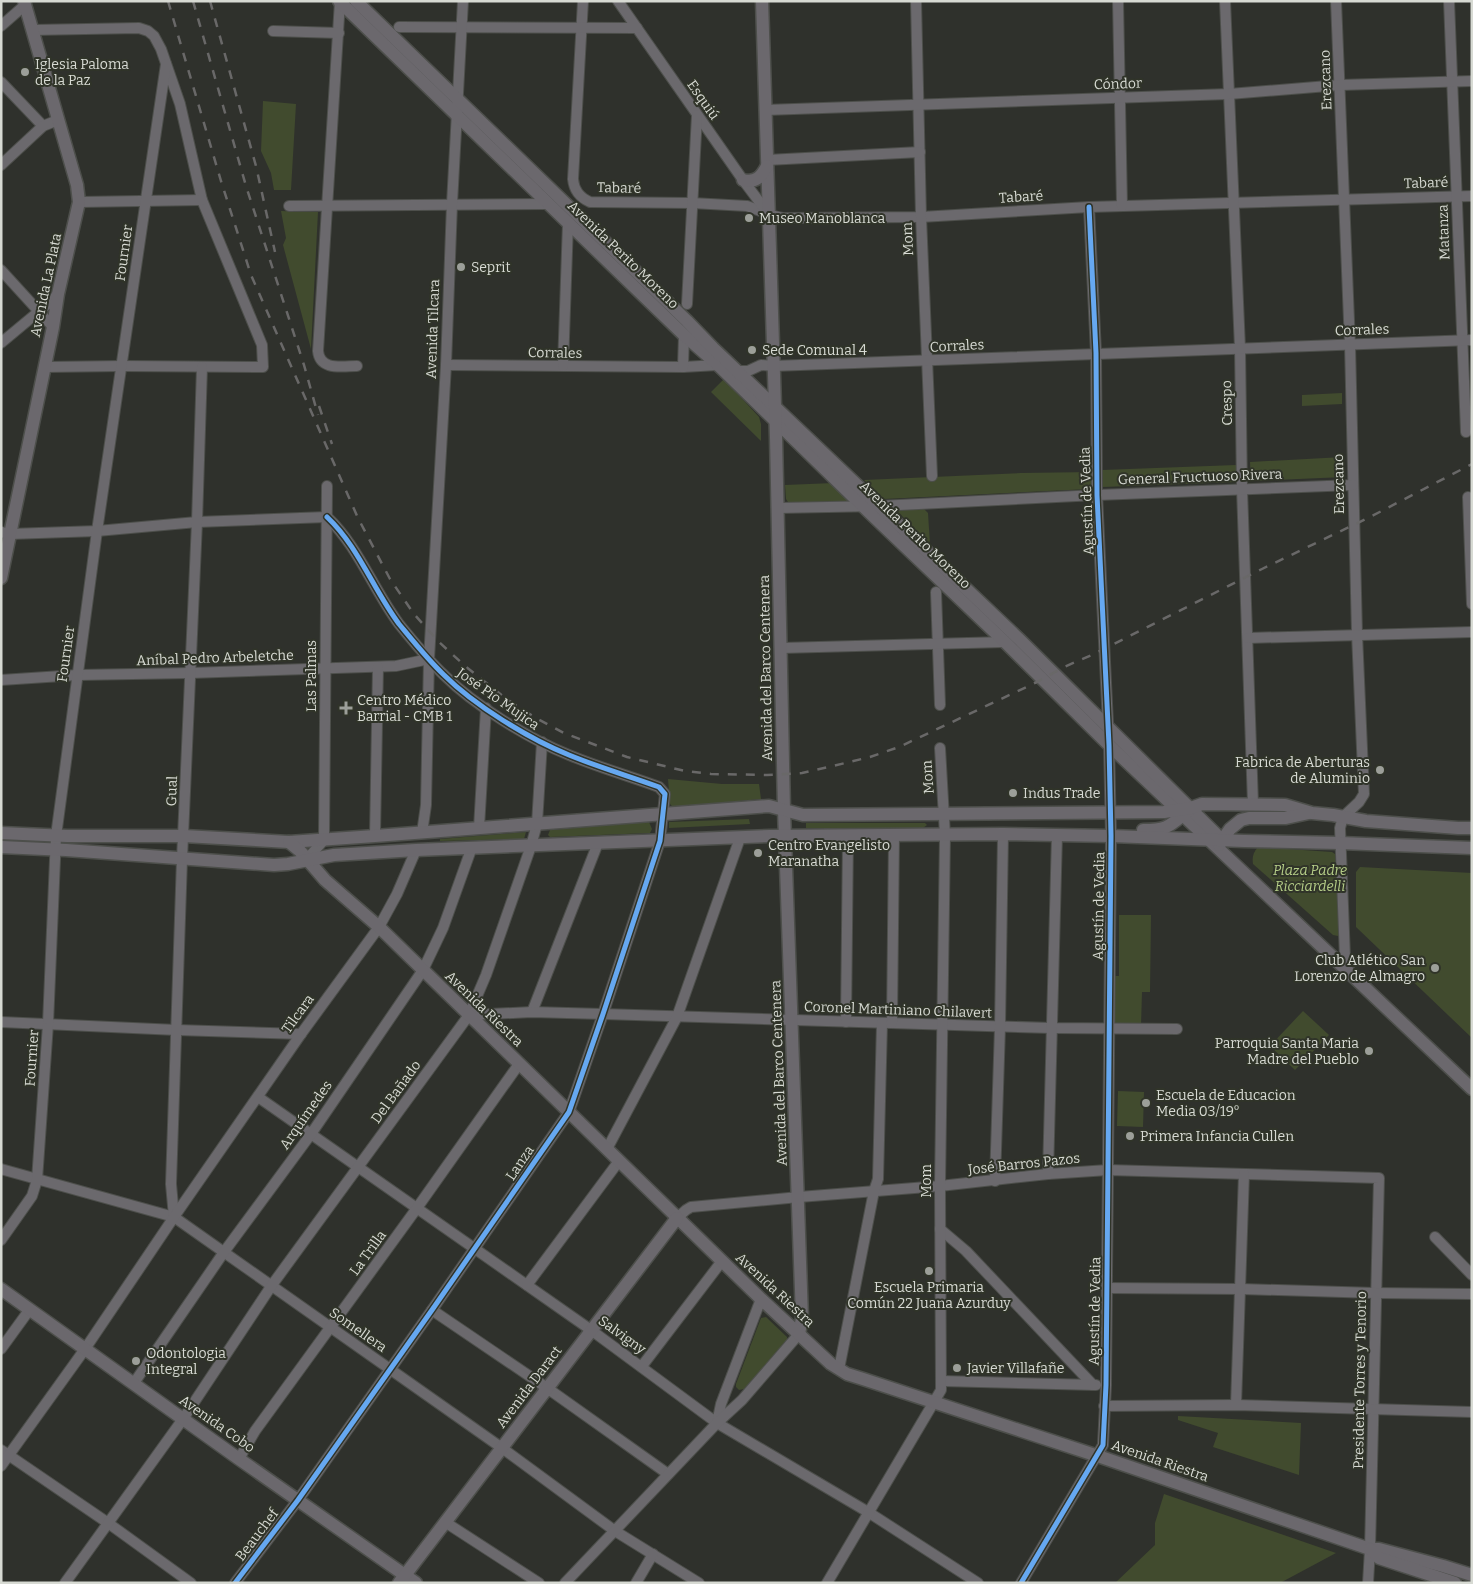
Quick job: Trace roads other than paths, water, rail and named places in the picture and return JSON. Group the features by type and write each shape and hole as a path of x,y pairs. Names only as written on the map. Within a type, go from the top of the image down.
{"main road":[{"name":"Avenida Perito Moreno","path":"356,1 774,406 1020,640 1107,726 1184,811"},
{"name":"Avenida del Barco Centenera","path":"762,1 775,420 784,810 799,1196 802,1318 799,1334"},
{"name":"Avenida Perito Moreno","path":"340,2 1005,642 1109,745 1184,811 1472,1089"},
{"name":"Avenida La Plata","path":"1,578 6,533 53,327 58,294 79,202 77,185 25,3"},
{"path":"743,180 751,182 757,180 763,174 767,163"},
{"path":"1,847 184,836 289,842 770,806 803,815 1164,812 1184,811 1202,804 1284,804 1312,813 1366,821 1472,828"},
{"path":"1114,836 1129,831 1169,827 1184,811"},
{"path":"1216,842 1241,820 1249,818 1286,818 1312,813"},
{"path":"1,833 55,843 182,859 274,865 334,855 472,847 894,835 1114,836 1216,842 1340,843 1472,848"},
{"name":"Tilcara","path":"416,850 422,833"},
{"name":"Avenida Riestra","path":"289,842 300,851 325,880 379,927 761,1299 838,1369 863,1379 1370,1548 1379,1548 1472,1575"},
{"name":"Avenida Perito Moreno","path":"1216,842 1345,958 1472,1080"},
{"name":"Avenida Daract","path":"402,1579 677,1218"},
{"name":"Avenida Cobo","path":"1,1289 298,1500 402,1579 416,1583"},
{"name":"Avenida Riestra","path":"1370,1548 1379,1558 1455,1583"}],"street":[{"name":"Avenida Tilcara","path":"429,658 446,365 452,204 463,1"},
{"path":"582,27 583,1"},
{"name":"Esquiú","path":"618,1 768,213"},
{"name":"Mom","path":"916,1 921,217 932,476"},
{"path":"1118,1 1122,206"},
{"name":"Crespo","path":"1225,1 1240,348 1242,489 1254,804"},
{"name":"Erezcano","path":"1336,1 1350,345 1357,634 1364,794 1359,802 1343,817"},
{"name":"Matanza","path":"1448,1 1456,196 1467,341 1466,432"},
{"path":"340,2 318,358 327,365 358,366"},
{"path":"1,26 25,3"},
{"name":"Tabaré","path":"582,27 573,186 582,199 590,202 692,203 748,206 783,218 921,217 1089,207 1472,196"},
{"path":"32,30 139,28 148,31 154,36 161,49 180,104 202,200 262,345 263,367 44,367"},
{"path":"399,28 637,28"},
{"path":"272,31 338,34"},
{"name":"Fournier","path":"1,1240 32,1196 37,1180 48,1024 55,843 96,531 166,64"},
{"name":"Cóndor","path":"765,110 1229,94 1340,85 1472,81"},
{"path":"1,82 43,126"},
{"path":"687,304 697,115"},
{"path":"1,165 43,126 58,120"},
{"path":"767,163 920,152"},
{"path":"79,202 202,200"},
{"path":"288,206 548,204"},
{"name":"Agustín de Vedia","path":"1021,1583 1103,1445 1106,1385 1109,1028 1114,836 1110,813 1109,745 1097,495 1096,353 1089,207"},
{"path":"562,366 568,223"},
{"path":"1,270 53,327"},
{"path":"1,343 58,294"},
{"path":"683,367 684,335"},
{"name":"Corrales","path":"446,365 683,367 718,365 738,371 748,371 761,365 927,361 1096,353 1467,341"},
{"name":"Gual","path":"174,1217 171,1184 202,367"},
{"name":"Las Palmas","path":"324,840 327,486"},
{"name":"General Fructuoso Rivera","path":"777,508 879,506 1097,495 1353,486"},
{"path":"1468,497 1472,604"},
{"path":"6,533 96,531 197,522 326,517"},
{"name":"José Pío Mujica","path":"326,517 346,538 380,597 397,621 448,679 486,708 542,742 575,758 659,787 665,794"},
{"path":"936,592 940,706"},
{"path":"1248,638 1472,632"},
{"path":"781,648 1005,642"},
{"name":"Aníbal Pedro Arbeletche","path":"1,680 77,675 190,674 378,667 396,666 429,658"},
{"name":"Tilcara","path":"422,833 426,805 429,658"},
{"path":"375,836 378,667"},
{"path":"479,828 486,708"},
{"name":"Del Bañado","path":"65,1583 183,1418 272,1285 469,1015 486,975 537,824 542,742"},
{"name":"Mom","path":"827,1583 941,1390 940,1186 944,814 940,748"},
{"name":"Lanza","path":"298,1500 569,1112 660,841 665,794"},
{"path":"1343,817 1340,828 1340,843 1345,958"},
{"path":"995,1180 1003,834"},
{"path":"838,1369 878,1179 887,1023 894,835"},
{"path":"1048,1174 1057,835"},
{"path":"846,1022 848,836"},
{"path":"607,1149 677,1017 740,838"},
{"path":"307,860 324,840"},
{"path":"532,1012 598,843"},
{"name":"Arquímedes","path":"134,1383 224,1252 311,1134 423,970 444,928 472,847"},
{"name":"Tilcara","path":"1,1466 5,1453 85,1349 301,1034 379,927 397,894 416,850"},
{"name":"Coronel Martiniano Chilavert","path":"469,1015 532,1012 1000,1027 1177,1029"},
{"path":"1,1022 301,1034"},
{"name":"La Trilla","path":"239,1459 256,1431 418,1208 519,1064"},
{"name":"Salvigny","path":"258,1097 642,1366 718,1423 868,1512 978,1583"},
{"path":"527,1285 619,1161"},
{"name":"Somellera","path":"1,1169 174,1217 502,1448 615,1531 699,1583"},
{"name":"José Barros Pazos","path":"677,1218 691,1207 1108,1170 1378,1178"},
{"path":"1236,1405 1244,1174"},
{"name":"Presidente Torres y Tenorio","path":"1368,1583 1378,1178"},
{"path":"940,1229 966,1251 1092,1385"},
{"path":"1435,1237 1472,1275"},
{"path":"642,1366 722,1261"},
{"path":"1106,1288 1241,1289 1375,1294 1472,1294"},
{"path":"718,1423 721,1404 761,1299"},
{"path":"1,1349 30,1309"},
{"path":"432,1310 548,1388 668,1474"},
{"path":"565,1583 668,1474 742,1400 799,1334"},
{"path":"942,1381 1106,1385"},
{"path":"1104,1406 1236,1405 1472,1412"},
{"path":"5,1453 108,1523 191,1583"},
{"name":"Beauchef","path":"235,1583 298,1500"},
{"path":"445,1522 539,1583"},
{"path":"636,1583 653,1554"}],"railway":[{"path":"168,1 251,275 358,518 390,579 414,614 439,642 465,666 508,700 564,733 627,757 685,771 711,774 767,775 802,773 870,757 899,747 1094,654 1370,517 1472,464"},
{"path":"193,1 246,186 304,365 318,415"},
{"path":"210,1 256,166 275,252"},
{"path":"319,406 332,444"}],"place":[{"name":"Iglesia Paloma de la Paz","path":"25,72"},
{"name":"Museo Manoblanca","path":"749,218"},
{"name":"Seprit","path":"461,267"},
{"name":"Sede Comunal 4","path":"752,350"},
{"name":"Centro Médico Barrial - CMB 1","path":"346,708"},
{"name":"Fabrica de Aberturas de Aluminio","path":"1380,770"},
{"name":"Indus Trade","path":"1013,793"},
{"name":"Centro Evangelisto Maranatha","path":"758,853"},
{"name":"Club Atlético San Lorenzo de Almagro","path":"1435,968"},
{"name":"Parroquia Santa Maria Madre del Pueblo","path":"1369,1051"},
{"name":"Escuela de Educacion Media 03/19°","path":"1146,1103"},
{"name":"Primera Infancia Cullen","path":"1130,1136"},
{"name":"Escuela Primaria Común 22 Juana Azurduy","path":"929,1271"},
{"name":"Odontologia Integral","path":"136,1361"},
{"name":"Javier Villafañe","path":"957,1368"}],"park label":[{"name":"Plaza Padre Ricciardelli","path":"1310,878"}]}
